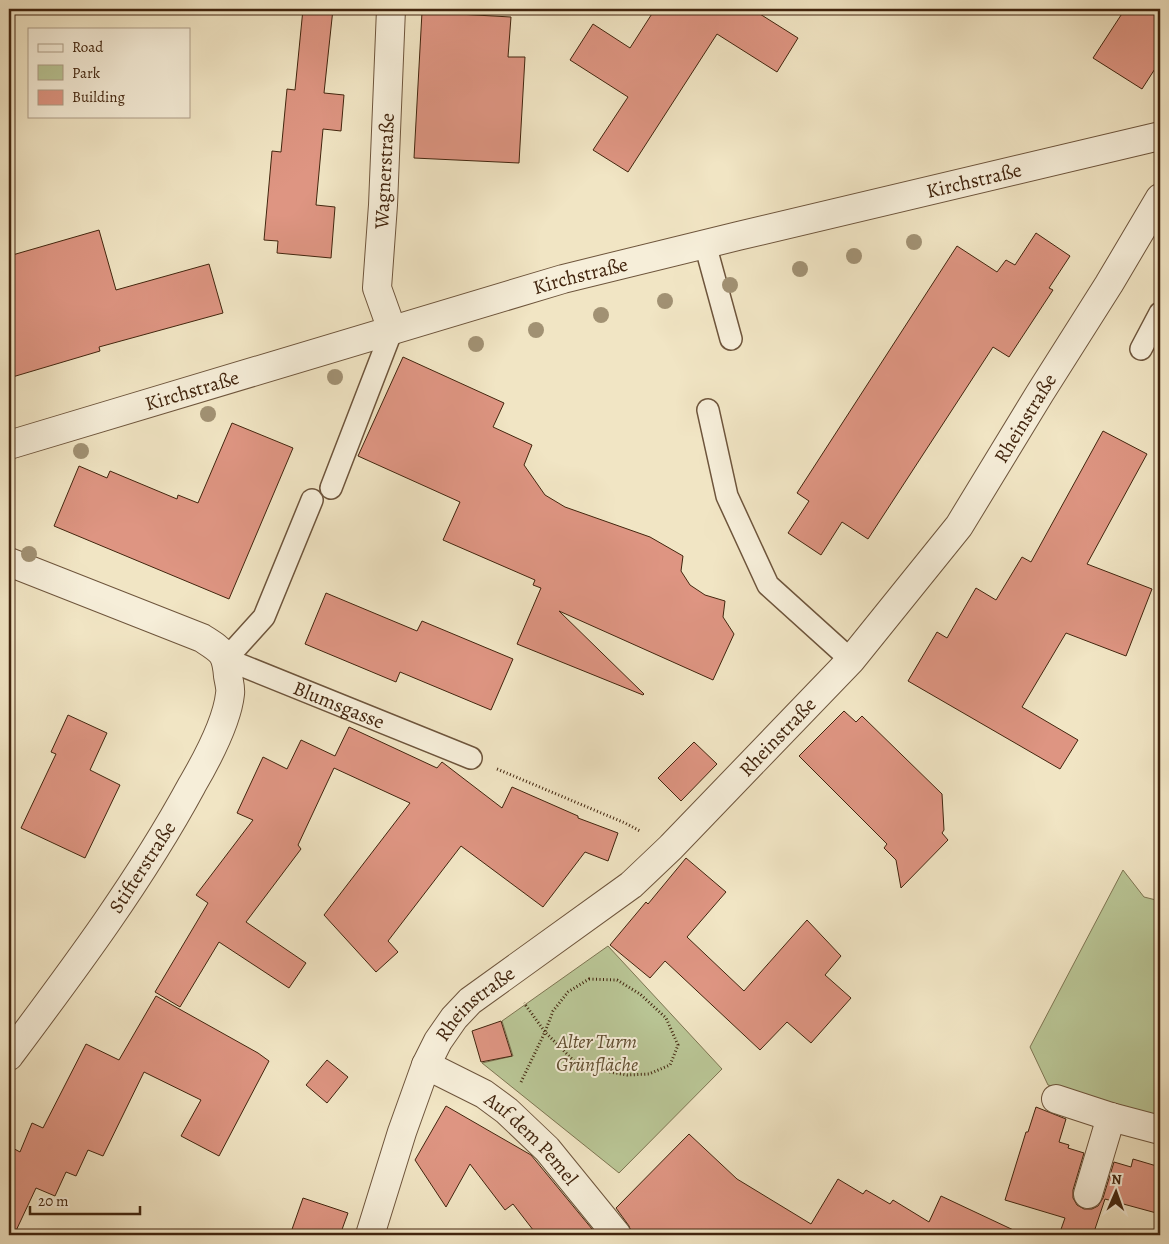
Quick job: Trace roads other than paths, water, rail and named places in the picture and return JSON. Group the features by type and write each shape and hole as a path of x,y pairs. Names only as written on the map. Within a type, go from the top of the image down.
{"street":[{"name":"Wagnerstraße","path":"391,9 383,205 377,288 392,330"},
{"name":"Kirchstraße","path":"9,445 563,279 1160,136"},
{"name":"Rheinstraße","path":"370,1235 402,1132 426,1065 438,1041 454,1018 470,1001 631,885 671,847 851,660 959,526 1160,198"},
{"name":"Blumsgasse","path":"9,562 202,638 219,649 226,659"},
{"name":"Stifterstraße","path":"9,1056 74,969 138,876 174,818 204,764 223,720 231,694 226,659"},
{"name":"Auf dem Pemel","path":"426,1065 484,1094 507,1111 547,1149 617,1235"},
{"path":"1056,1099 1111,1117 1160,1130"},
{"path":"1088,1194 1111,1117"}],"lane":[{"path":"705,244 731,339"},
{"path":"1141,349 1160,313"},
{"path":"331,488 392,330"},
{"path":"708,410 727,496 768,585 851,660"},
{"path":"226,659 264,617 312,500"},
{"name":"Blumsgasse","path":"226,659 471,758"}],"park label":[{"name":"Alter Turm Grünfläche","path":"597,1052"}]}
